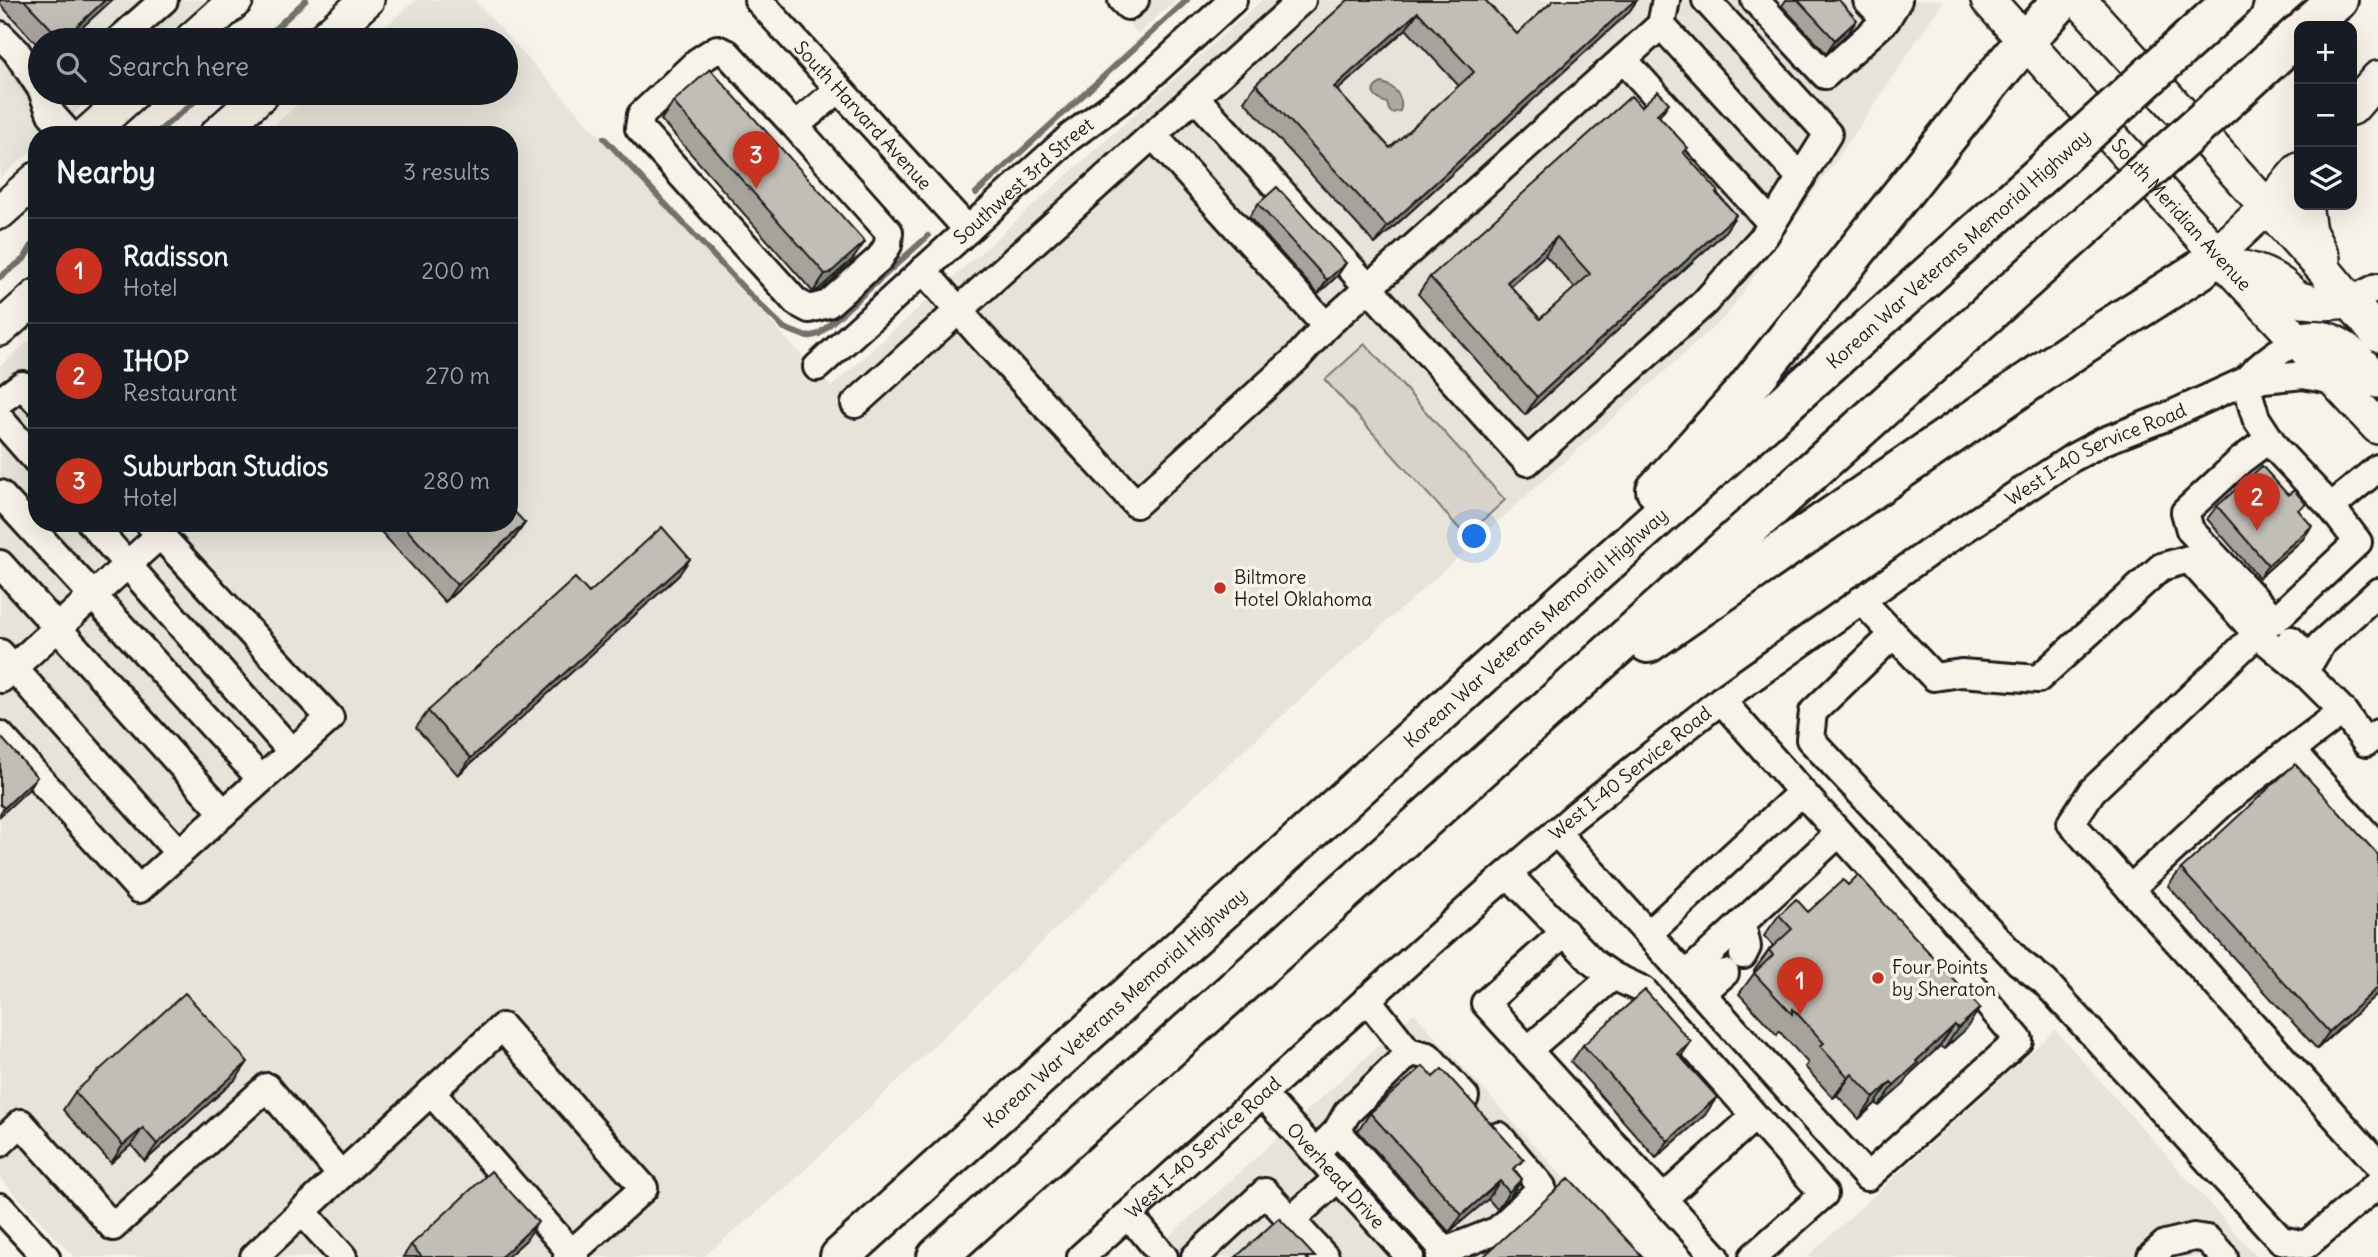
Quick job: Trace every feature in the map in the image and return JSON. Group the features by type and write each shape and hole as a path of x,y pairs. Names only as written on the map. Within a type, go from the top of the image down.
{"highway":[{"path":"1521,640 1745,391 2025,41 2062,0"},
{"name":"Korean War Veterans Memorial Highway","path":"840,1257 2233,0"},
{"path":"2314,21 2337,0"},
{"path":"937,1257 2294,39"},
{"path":"1541,713 1712,601 2082,345 2200,270 2222,260"}],"main road":[{"path":"204,28 236,0"},
{"path":"336,28 367,0"},
{"name":"South Meridian Avenue","path":"1988,0 2222,260 2378,427"},
{"path":"2079,0 2326,272 2364,294 2378,335"},
{"path":"2357,102 2378,78"},
{"path":"96,126 119,105"},
{"path":"226,126 250,105"},
{"path":"2294,176 2222,260 2256,272 2280,284 2296,298 2314,303 2364,294"},
{"path":"0,212 28,187"},
{"path":"2306,210 2309,231 2322,253 2326,272"},
{"path":"0,329 28,304"},
{"path":"2298,341 2318,337 2337,343 2378,381"}],"street":[{"path":"132,28 164,0"},
{"name":"South Harvard Avenue","path":"758,0 968,230"},
{"path":"1122,0 1128,6 1135,0"},
{"name":"Southwest 3rd Street","path":"817,367 1070,137 1138,87 1233,0"},
{"path":"855,404 1302,0"},
{"path":"1195,97 1527,462 1704,303 1765,235 1828,134 1706,0"},
{"path":"1755,0 1825,75 1892,10 1867,0"},
{"path":"923,270 1136,504 1297,358 1326,326 1623,59 1663,12 1801,178"},
{"path":"0,35 28,67"},
{"path":"1185,44 1216,77"},
{"path":"717,49 727,53 794,127 889,232 888,245 880,258 828,304 809,309 796,302 639,128 641,115 698,62 717,49"},
{"path":"1623,59 1772,224"},
{"path":"794,127 839,89"},
{"path":"50,105 51,114 62,126"},
{"path":"1153,135 1326,326"},
{"name":"West I-40 Service Road","path":"1081,1257 1133,1223 1262,1094 1556,832 1721,700 1861,600 2072,458 2104,441 2166,418 2245,381 2273,355 2298,341"},
{"name":"West I-40 Service Road","path":"2245,381 2303,375 2335,382"},
{"path":"2245,381 2256,418 2269,439 2331,507 2358,542 2092,791 2071,823 2378,1164"},
{"path":"0,401 22,385 28,391"},
{"path":"0,419 28,451"},
{"path":"2266,627 2190,530 2185,512 2240,461 2269,439"},
{"path":"2331,507 2378,468"},
{"path":"0,494 28,524"},
{"path":"35,532 261,779"},
{"path":"99,532 292,752"},
{"path":"153,532 127,563 57,628 5,667 179,853"},
{"path":"0,735 139,889 330,718 158,532"},
{"path":"1861,600 1934,677 1961,673 2038,679 2161,566 2189,559 2266,627 2286,636 2343,711 2374,742"},
{"path":"0,564 223,813"},
{"path":"2309,668 2321,644 2378,592"},
{"path":"1894,634 1812,712 1810,739 2018,962 2045,982 2280,1240 2306,1245 2378,1184"},
{"path":"1556,832 1867,1177 2019,1040 1721,700"},
{"path":"2130,889 2224,802 2343,711"},
{"path":"2291,750 2378,847"},
{"path":"1648,934 1802,792"},
{"path":"1694,984 1742,923 1839,833"},
{"path":"1508,874 1594,963 1613,976 1643,990 1825,1194 1753,1257"},
{"path":"1694,984 1734,964 1748,947 1742,923"},
{"path":"1564,932 1485,1003 1716,1257"},
{"path":"1528,1050 1613,976"},
{"path":"1337,1131 1445,1255 1498,1230 1542,1188 1428,1056 1408,1051 1367,999"},
{"path":"254,1257 302,1211 430,1093 502,1027 644,1188 572,1255 430,1093"},
{"path":"1315,1153 1337,1131 1347,1113 1408,1051"},
{"path":"0,1143 21,1123 113,1227 267,1087 341,1175"},
{"name":"Overhead Drive","path":"1262,1094 1410,1257"},
{"path":"1663,1199 1754,1117"},
{"path":"1291,1220 1338,1178"},
{"path":"1195,1257 1265,1192 1325,1257"},
{"path":"0,1207 46,1257"},
{"path":"302,1211 339,1256"},
{"path":"1133,1223 1162,1254"},
{"path":"2151,1257 2165,1244 2193,1237 2207,1239 2224,1257"}],"shaded area":[{"path":"0,0 207,0 174,28 28,28 28,105 84,105 60,126 28,126 28,154 0,178"},
{"path":"416,0 474,0 500,28 384,28"},
{"path":"1108,0 1176,0 1138,34"},
{"path":"1262,0 1942,0 1856,132 1727,315 1201,789 788,1186 703,1257 74,1257 0,1178 0,366 28,342 28,532 518,532 518,126 273,126 297,105 518,105 518,48 831,387"},
{"path":"1382,83 1397,93 1401,102 1400,111 1392,113 1387,103 1374,94 1374,89"},
{"path":"1365,344 1505,500 1466,536 1325,380"},
{"path":"1414,1013 1636,1257 1147,1257"},
{"path":"2055,1030 2257,1257 1807,1257"}],"building":[{"path":"24,0 105,0 75,28 51,28"},
{"path":"1348,0 1485,0 1517,34 1554,0 1635,0 1387,227 1256,84","holes":["1418,12 1474,72 1390,148 1334,87"]},
{"path":"1798,0 1839,0 1857,20 1835,40"},
{"path":"710,69 865,242 830,273 825,274 673,102"},
{"path":"1658,91 1669,103 1657,114 1688,148 1683,152 1736,215 1537,397 1430,277 1631,96 1641,107","holes":["1557,237 1590,274 1540,319 1507,282"]},
{"path":"1277,187 1346,263 1327,280 1258,204"},
{"path":"2262,466 2288,495 2294,490 2306,504 2298,510 2312,526 2268,565 2217,506"},
{"path":"518,516 525,523 518,529"},
{"path":"662,527 690,559 471,758 428,711 575,578 589,593"},
{"path":"409,532 515,532 457,585"},
{"path":"0,736 37,777 4,808 0,804"},
{"path":"2295,764 2378,855 2378,987 2329,1032 2181,869"},
{"path":"1858,875 1980,1008 1958,1028 1955,1025 1894,1085 1891,1082 1874,1098 1852,1074 1848,1077 1820,1046 1824,1043 1793,1009 1792,1014 1754,973 1773,955 1769,950 1792,929 1779,915 1796,899 1808,912 1843,880 1848,885"},
{"path":"1645,990 1691,1042 1678,1054 1717,1097 1668,1141 1583,1045"},
{"path":"185,993 248,1062 157,1144 143,1128 123,1145 75,1092"},
{"path":"1423,1066 1433,1077 1442,1069 1524,1160 1513,1169 1522,1179 1509,1192 1500,1181 1462,1215 1370,1113"},
{"path":"491,1171 538,1222 501,1257 422,1257 411,1245"},
{"path":"1569,1178 1643,1257 1483,1257"},
{"path":"1279,1218 1315,1257 1236,1257"}],"waterway":[{"path":"276,28 306,0"},
{"path":"976,193 1187,0"},
{"path":"165,126 190,105"},
{"path":"604,138 752,297 784,328 807,337 819,334 928,236"},
{"path":"0,277 24,259 28,252"}],"place":[{"name":"Suburban Studios","path":"756,189"},
{"name":"IHOP","path":"2257,531"},
{"name":"Biltmore Hotel Oklahoma","path":"1220,588"},
{"name":"Four Points by Sheraton","path":"1878,978"},
{"name":"Radisson","path":"1800,1015"}]}
